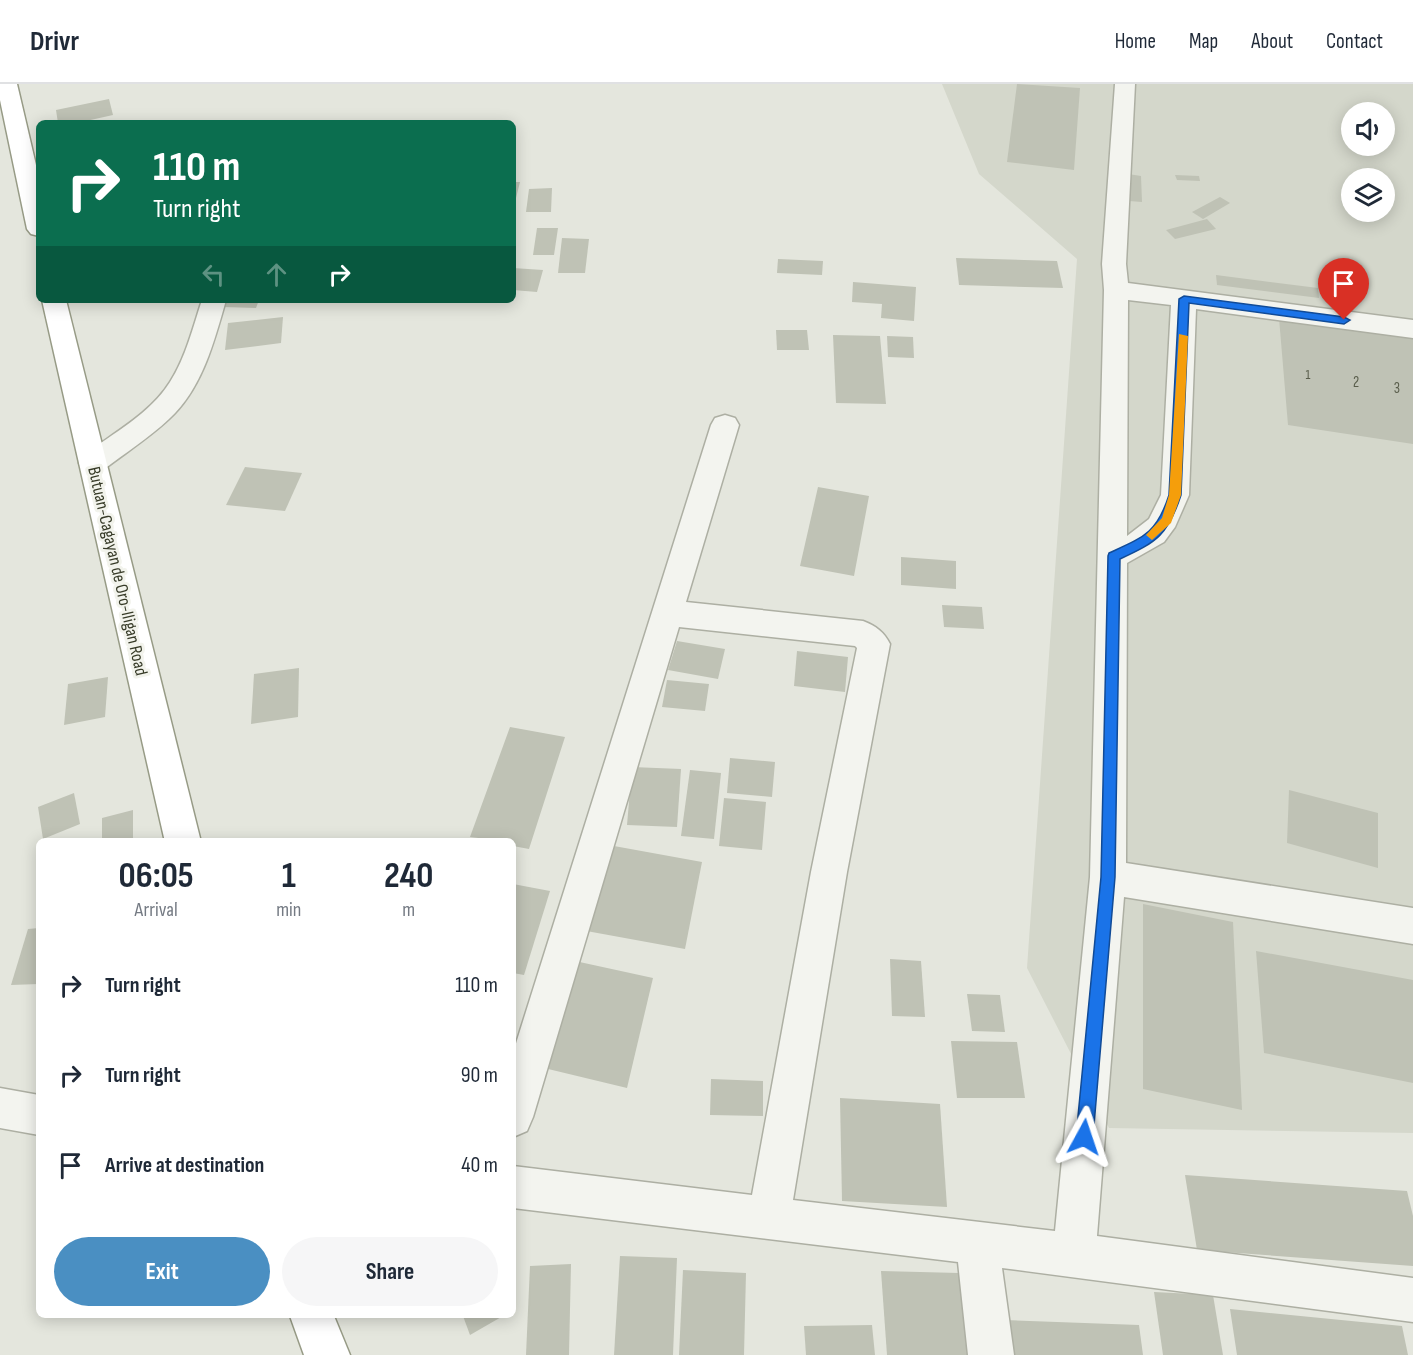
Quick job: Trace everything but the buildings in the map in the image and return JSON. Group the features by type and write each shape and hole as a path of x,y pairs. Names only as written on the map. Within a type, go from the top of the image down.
{"highway":[{"path":"7,84 36,215"},
{"name":"Butuan-Cagayan de Oro-Iligan Road","path":"55,303 182,838"},
{"path":"313,1318 327,1355"}],"street":[{"path":"1074,1255 1108,877 1114,556 1116,290 1114,264 1125,84"},
{"path":"1116,290 1413,329"},
{"path":"1114,556 1146,542 1167,520 1175,495 1184,299"},
{"path":"93,463 160,412 170,400 193,364 213,303"},
{"path":"516,1107 725,425"},
{"path":"668,613 863,634 873,644 829,872 769,1219"},
{"path":"1108,877 1413,926"},
{"path":"0,1108 36,1114"},
{"path":"516,1187 1074,1255 1413,1300"},
{"path":"978,1245 991,1355"}],"shaded area":[{"path":"942,84 1413,84 1413,1133 1109,1128 1027,968 1077,259 979,174"}],"slow traffic":[{"path":"1152,535 1167,520 1175,495 1181,413 1183,336"}],"route":[{"path":"1084,1137 1108,877 1114,556 1146,542 1167,520 1175,495 1181,413 1184,299 1344,320"}]}
